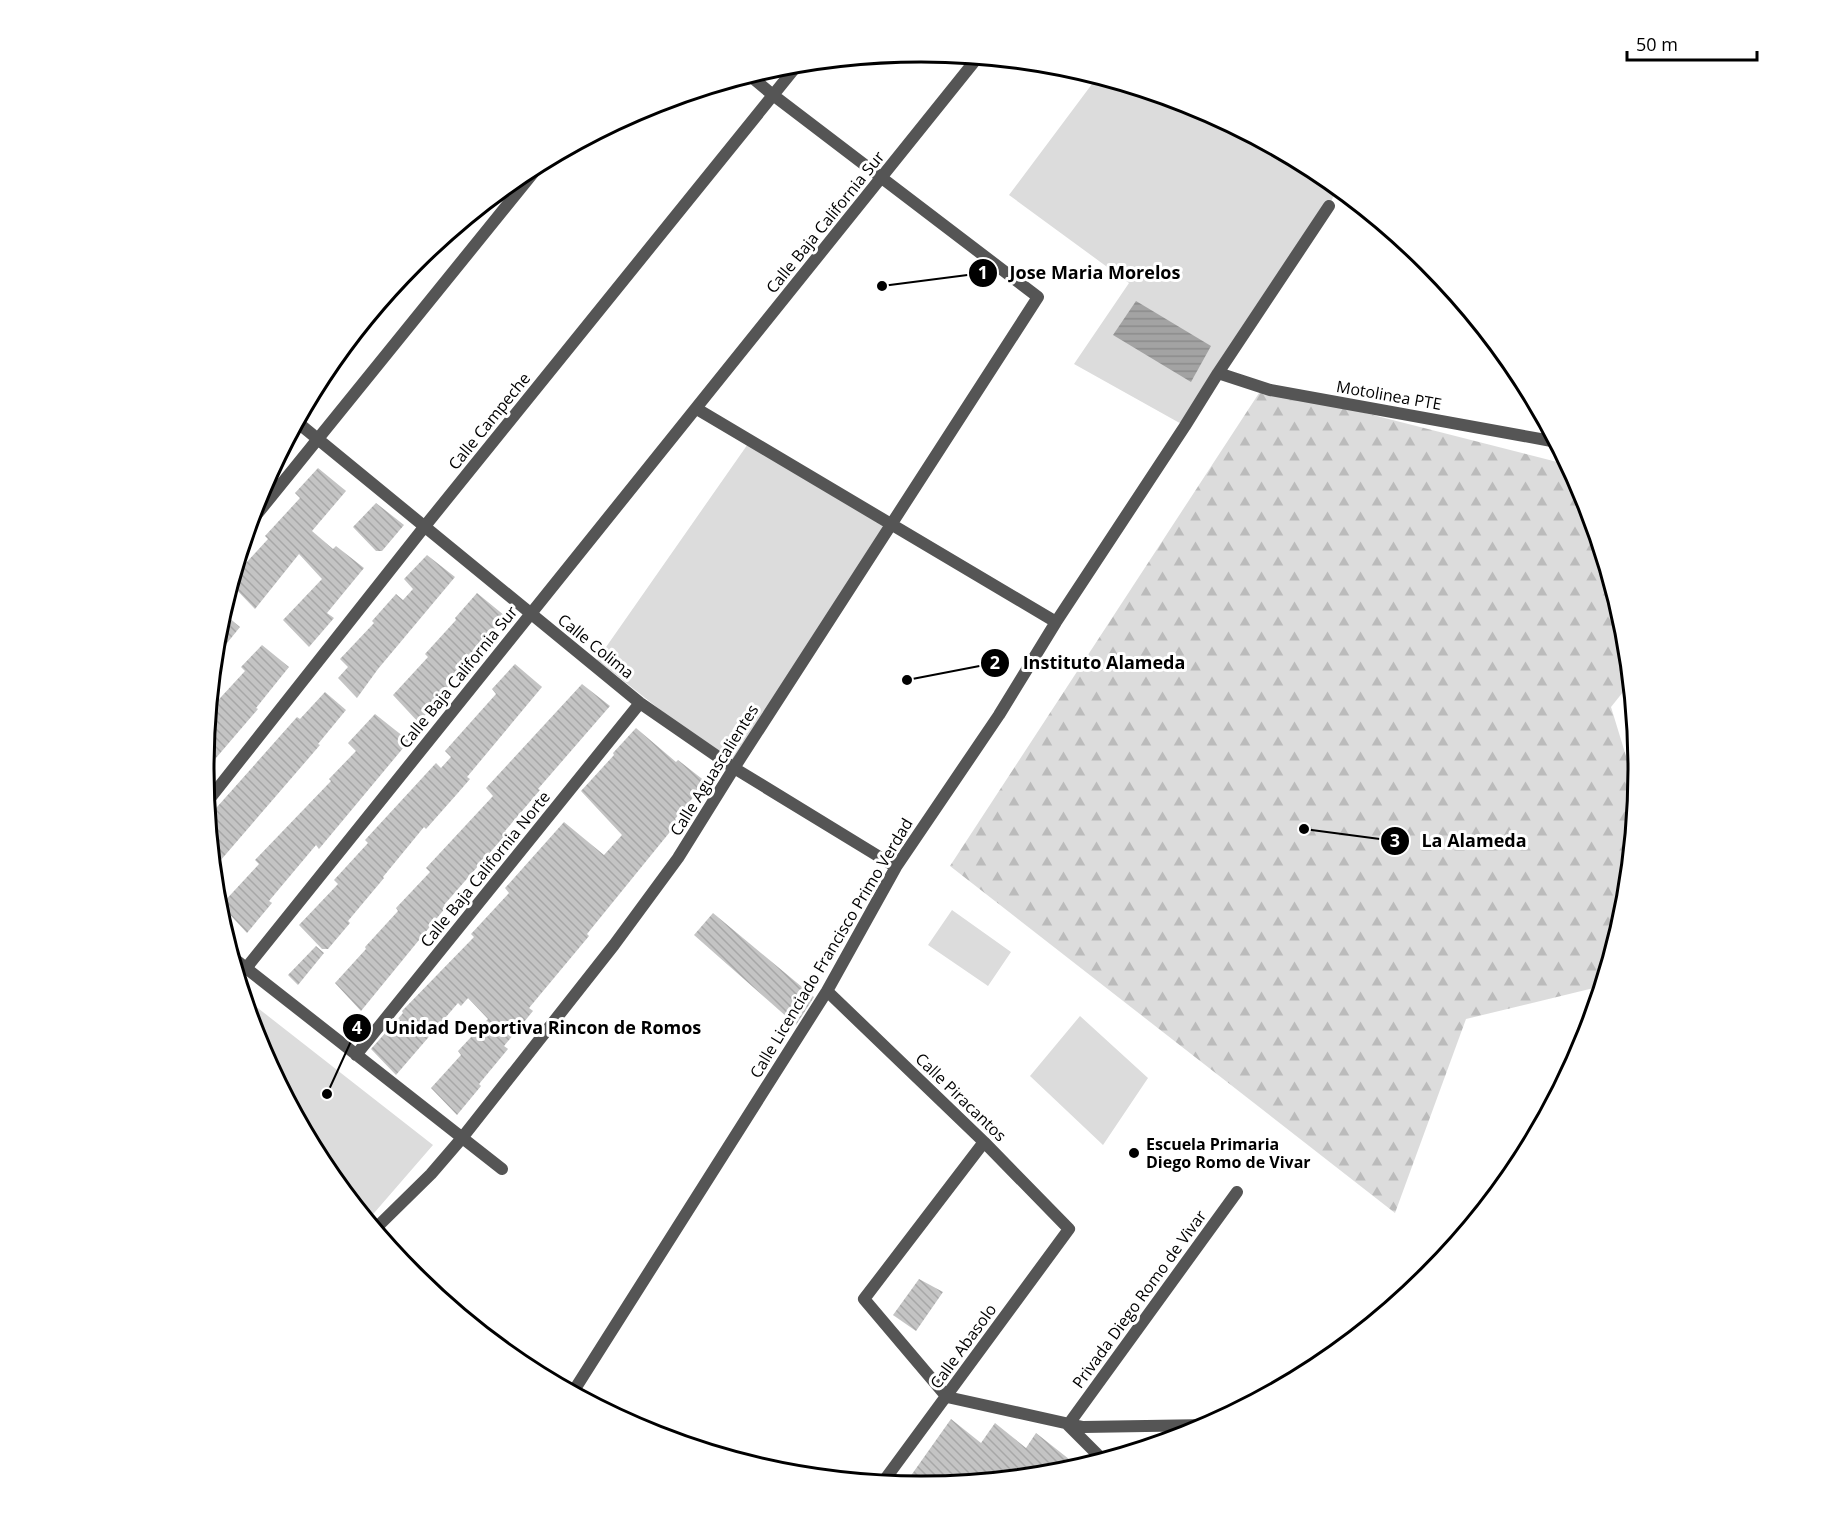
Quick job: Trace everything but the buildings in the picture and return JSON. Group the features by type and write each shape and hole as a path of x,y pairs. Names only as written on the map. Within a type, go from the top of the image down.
{"street":[{"name":"Calle Baja California Sur","path":"247,967 973,64"},
{"name":"Calle Campeche","path":"215,792 425,526 790,74"},
{"path":"757,82 882,177"},
{"name":"Calle Aguascalientes","path":"381,1223 431,1174 462,1138 614,945 678,858 1038,297 882,177"},
{"path":"266,503 523,185"},
{"name":"Calle Licenciado Francisco Primo Verdad","path":"577,1386 827,991 896,867 999,715 1056,622 1329,206"},
{"name":"Motolinea PTE","path":"1218,373 1270,390 1548,440"},
{"path":"697,409 1056,622"},
{"name":"Calle Colima","path":"303,426 640,703 734,768 814,819 896,867"},
{"name":"Calle Baja California Norte","path":"356,1055 640,703"},
{"path":"243,964 502,1169"},
{"name":"Calle Piracantos","path":"827,991 984,1142 1069,1229"},
{"path":"984,1142 864,1299 947,1397 1083,1427 1183,1425"},
{"name":"Privada Diego Romo de Vivar","path":"1068,1425 1237,1192"},
{"name":"Calle Abasolo","path":"889,1475 1069,1229"},
{"path":"1068,1425 1096,1453"}],"green space":[{"path":"1093,83 1149,99 1234,134 1275,156 1334,195 1185,426 1074,364 1129,283 1009,195"},
{"path":"1263,387 1559,462 1591,541 1615,631 1622,676 1624,691 1611,707 1628,768 1627,815 1615,906 1593,988 1466,1019 1395,1213 950,866"},
{"path":"750,441 892,525 734,768 597,660"},
{"path":"952,910 1011,952 988,986 928,945"},
{"path":"256,1007 433,1145 373,1214 309,1122 287,1081"},
{"path":"1080,1016 1148,1078 1103,1145 1030,1076"}],"shaded area":[{"path":"1136,301 1211,346 1191,382 1113,335"}],"place":[{"name":"Jose Maria Morelos","path":"882,286"},
{"name":"Instituto Alameda","path":"907,680"},
{"name":"La Alameda","path":"1304,829"},
{"name":"Unidad Deportiva Rincon de Romos","path":"327,1094"},
{"name":"Escuela Primaria Diego Romo de Vivar","path":"1134,1153"}]}
